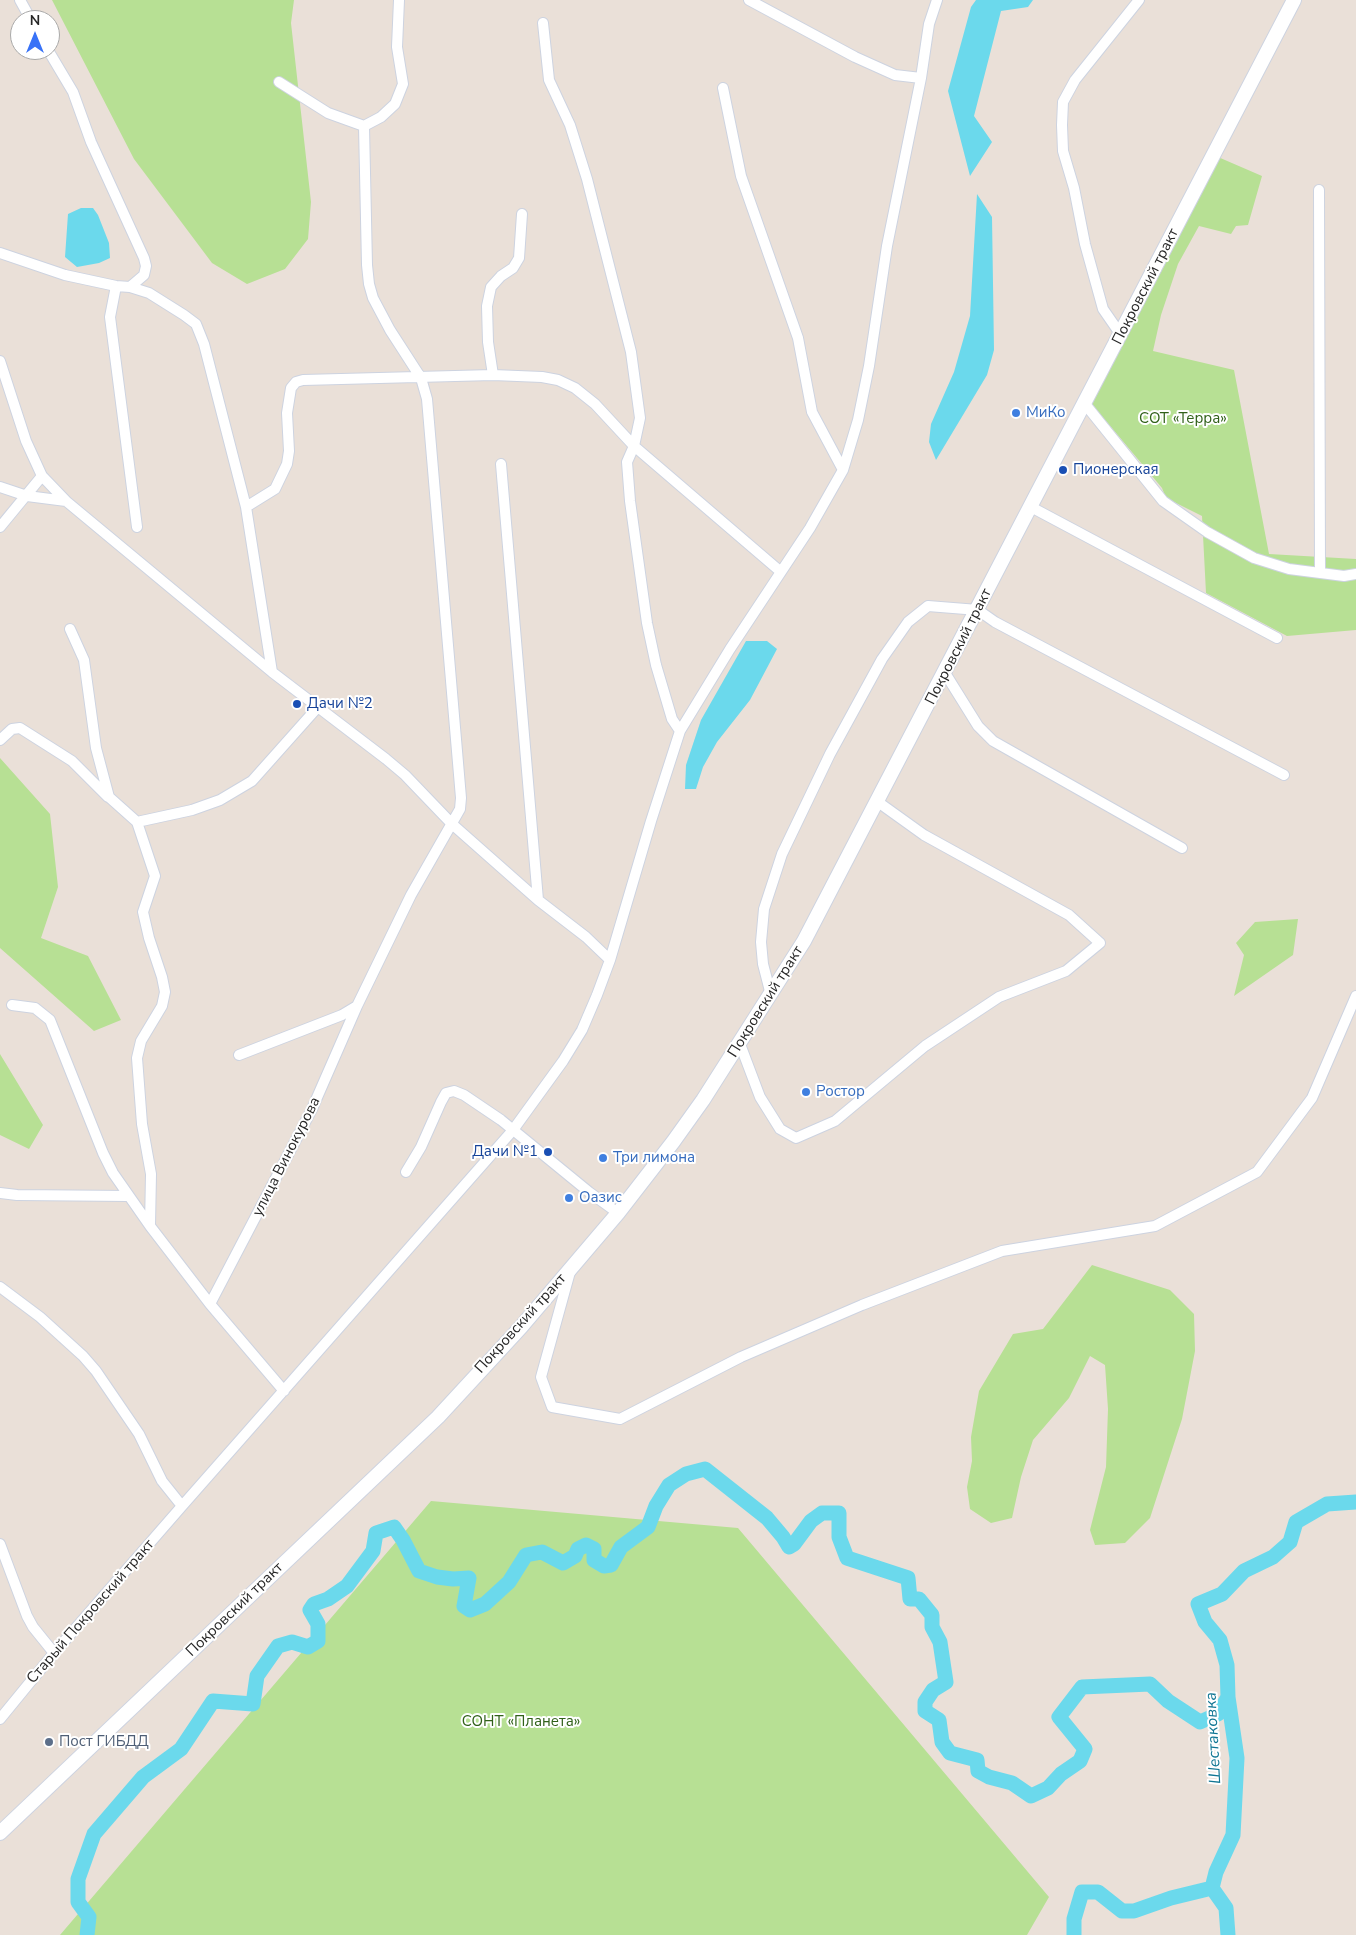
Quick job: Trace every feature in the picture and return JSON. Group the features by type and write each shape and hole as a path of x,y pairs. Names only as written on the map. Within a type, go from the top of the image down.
{"main road":[{"name":"Покровский тракт","path":"0,1832 424,1430 521,1327 618,1213 673,1142 740,1044 804,941 1032,507 1294,0"}],"street":[{"path":"279,82 328,113 364,126 381,117 395,104 403,84 397,47 398,0"},
{"path":"749,0 855,57 895,75 921,78"},
{"name":"Старый Покровский тракт","path":"0,1719 182,1506 513,1130 563,1061 582,1030 610,960 680,731 810,528 843,470 858,420 868,375 887,246 930,24 937,0"},
{"path":"1121,335 1103,309 1085,244 1074,188 1063,151 1062,125 1064,102 1075,80 1139,0"},
{"path":"543,23 549,80 570,125 587,179 631,352 640,418 634,446 627,462 630,501 647,623 665,699 672,719 680,731"},
{"path":"54,60 73,92 91,142 144,258 146,266 144,275 130,287"},
{"path":"723,88 741,176 798,338 812,412 843,470"},
{"name":"улица Винокурова","path":"210,1304 312,1109 357,1006 411,896 460,809 461,798 427,399 421,378 390,330 373,298 369,284 364,126"},
{"path":"1320,190 1320,573"},
{"path":"493,375 488,342 487,306 491,287 501,276 514,268 519,258 522,214"},
{"path":"0,253 65,275 116,286 130,287 149,293 196,324 204,344 246,507 272,672"},
{"path":"116,286 110,317 137,527"},
{"path":"0,361 26,441 42,476 66,502 272,672 405,775 452,824 538,900 586,937 610,960"},
{"path":"246,507 275,489 287,464 289,451 287,413 291,388 296,382 304,380 493,375 558,380 575,388 595,404 634,446 781,572"},
{"path":"1085,404 1163,501 1207,532 1254,558 1289,570 1344,576 1356,574"},
{"path":"501,464 538,900"},
{"path":"0,527 42,476"},
{"path":"0,487 26,496 66,502"},
{"path":"1032,507 1278,638"},
{"path":"771,995 763,964 761,942 764,909 782,854 830,754 882,659 908,622 928,606 978,610 995,622 1284,775"},
{"path":"70,629 84,660 96,748 109,797"},
{"path":"945,673 978,726 993,742 1182,848"},
{"path":"137,822 192,810 220,800 252,781 317,708"},
{"path":"0,740 12,729 20,728 72,761 137,822 155,876 144,912 149,938 165,992 162,1006 142,1041 137,1058 142,1124 150,1174 150,1226"},
{"path":"740,1044 760,1097 780,1129 796,1138 835,1121 925,1046 999,997 1066,971 1100,944 1069,915 924,834 878,802"},
{"path":"571,1268 541,1376 552,1407 620,1419 741,1357 862,1305 1002,1250 1155,1226 1257,1172 1312,1098 1356,996"},
{"path":"12,1005 35,1008 50,1020 103,1153 113,1173 150,1226 210,1304 284,1391"},
{"path":"239,1055 342,1015 357,1006"},
{"path":"406,1172 421,1147 446,1093 454,1092 464,1095 513,1130 589,1192 618,1213"},
{"path":"0,1193 17,1195 128,1196"},
{"path":"0,1287 40,1317 78,1351 96,1371 139,1434 162,1481 182,1506"},
{"path":"0,1544 27,1616 54,1654"}],"green space":[{"path":"52,0 294,0 291,23 311,202 308,239 285,269 247,284 212,263 134,159 60,16 60,10 57,10"},
{"name":"СОТ «Терра»","path":"1218,157 1262,176 1248,225 1236,226 1231,234 1199,226 1178,264 1161,315 1153,351 1234,370 1269,554 1356,559 1356,630 1287,636 1206,593 1202,516 1166,498 1162,488 1091,403"},
{"path":"0,758 50,814 58,887 41,938 88,956 121,1020 94,1031 0,948"},
{"path":"1298,919 1293,955 1234,996 1244,955 1236,943 1255,922"},
{"path":"0,1054 43,1125 29,1149 0,1135"},
{"path":"1092,1265 1170,1290 1194,1314 1195,1351 1182,1419 1150,1518 1125,1543 1095,1545 1090,1530 1106,1467 1108,1409 1105,1365 1090,1356 1069,1398 1033,1440 1021,1477 1012,1518 991,1523 970,1509 967,1487 972,1461 971,1437 979,1391 1013,1334 1043,1329"},
{"name":"СОНТ «Планета»","path":"431,1501 738,1528 1049,1897 1027,1935 60,1935"}],"water":[{"path":"976,0 1033,0 1028,7 1001,11 974,116 992,142 970,176 948,91 971,7"},
{"path":"977,194 992,217 994,350 987,375 936,460 929,442 931,424 954,372 970,316"},
{"path":"81,208 93,208 98,215 109,243 110,258 99,263 77,267 65,257 68,214"},
{"path":"746,641 767,641 777,649 750,700 717,742 703,767 696,789 685,789 686,765 701,720"}],"waterway":[{"path":"87,1935 89,1917 78,1902 78,1879 94,1834 143,1777 181,1749 213,1701 253,1704 257,1676 278,1646 292,1642 308,1647 318,1641 318,1624 310,1610 314,1604 328,1599 347,1586 373,1551 376,1533 394,1527 419,1571 437,1577 469,1578 464,1606 470,1610 485,1604 509,1582 526,1555 542,1552 563,1563 575,1556 578,1549 586,1545 594,1549 594,1560 604,1566 611,1565 621,1547 648,1527 656,1506 669,1485 686,1474 705,1469 767,1518 789,1547 794,1544 811,1521 822,1513 839,1513 839,1537 847,1558 908,1578 910,1599 919,1599 932,1615 932,1627 940,1642 946,1682 933,1690 925,1702 925,1711 939,1720 942,1742 950,1753 977,1760 978,1771 989,1777 1012,1783 1031,1796 1048,1788 1061,1774 1080,1761 1085,1749 1059,1717 1082,1687 1150,1684 1168,1701 1200,1722 1218,1714 1228,1697"},
{"name":"Шестаковка","path":"1074,1935 1074,1919 1082,1892 1098,1892 1122,1911 1134,1911 1171,1898 1212,1888 1216,1872 1233,1835 1237,1758 1228,1697 1227,1665 1220,1640 1205,1622 1198,1604 1222,1594 1244,1571 1273,1557 1290,1542 1296,1522 1327,1504 1356,1502"},
{"path":"1212,1888 1226,1908 1228,1935"}],"place":[{"name":"МиКо","path":"1016,413"},
{"name":"Пионерская","path":"1063,470"},
{"name":"Дачи №2","path":"297,704"},
{"name":"Ростор","path":"806,1092"},
{"name":"Дачи №1","path":"548,1152"},
{"name":"Три лимона","path":"603,1158"},
{"name":"Оазис","path":"569,1198"},
{"name":"Пост ГИБДД","path":"49,1742"}]}
